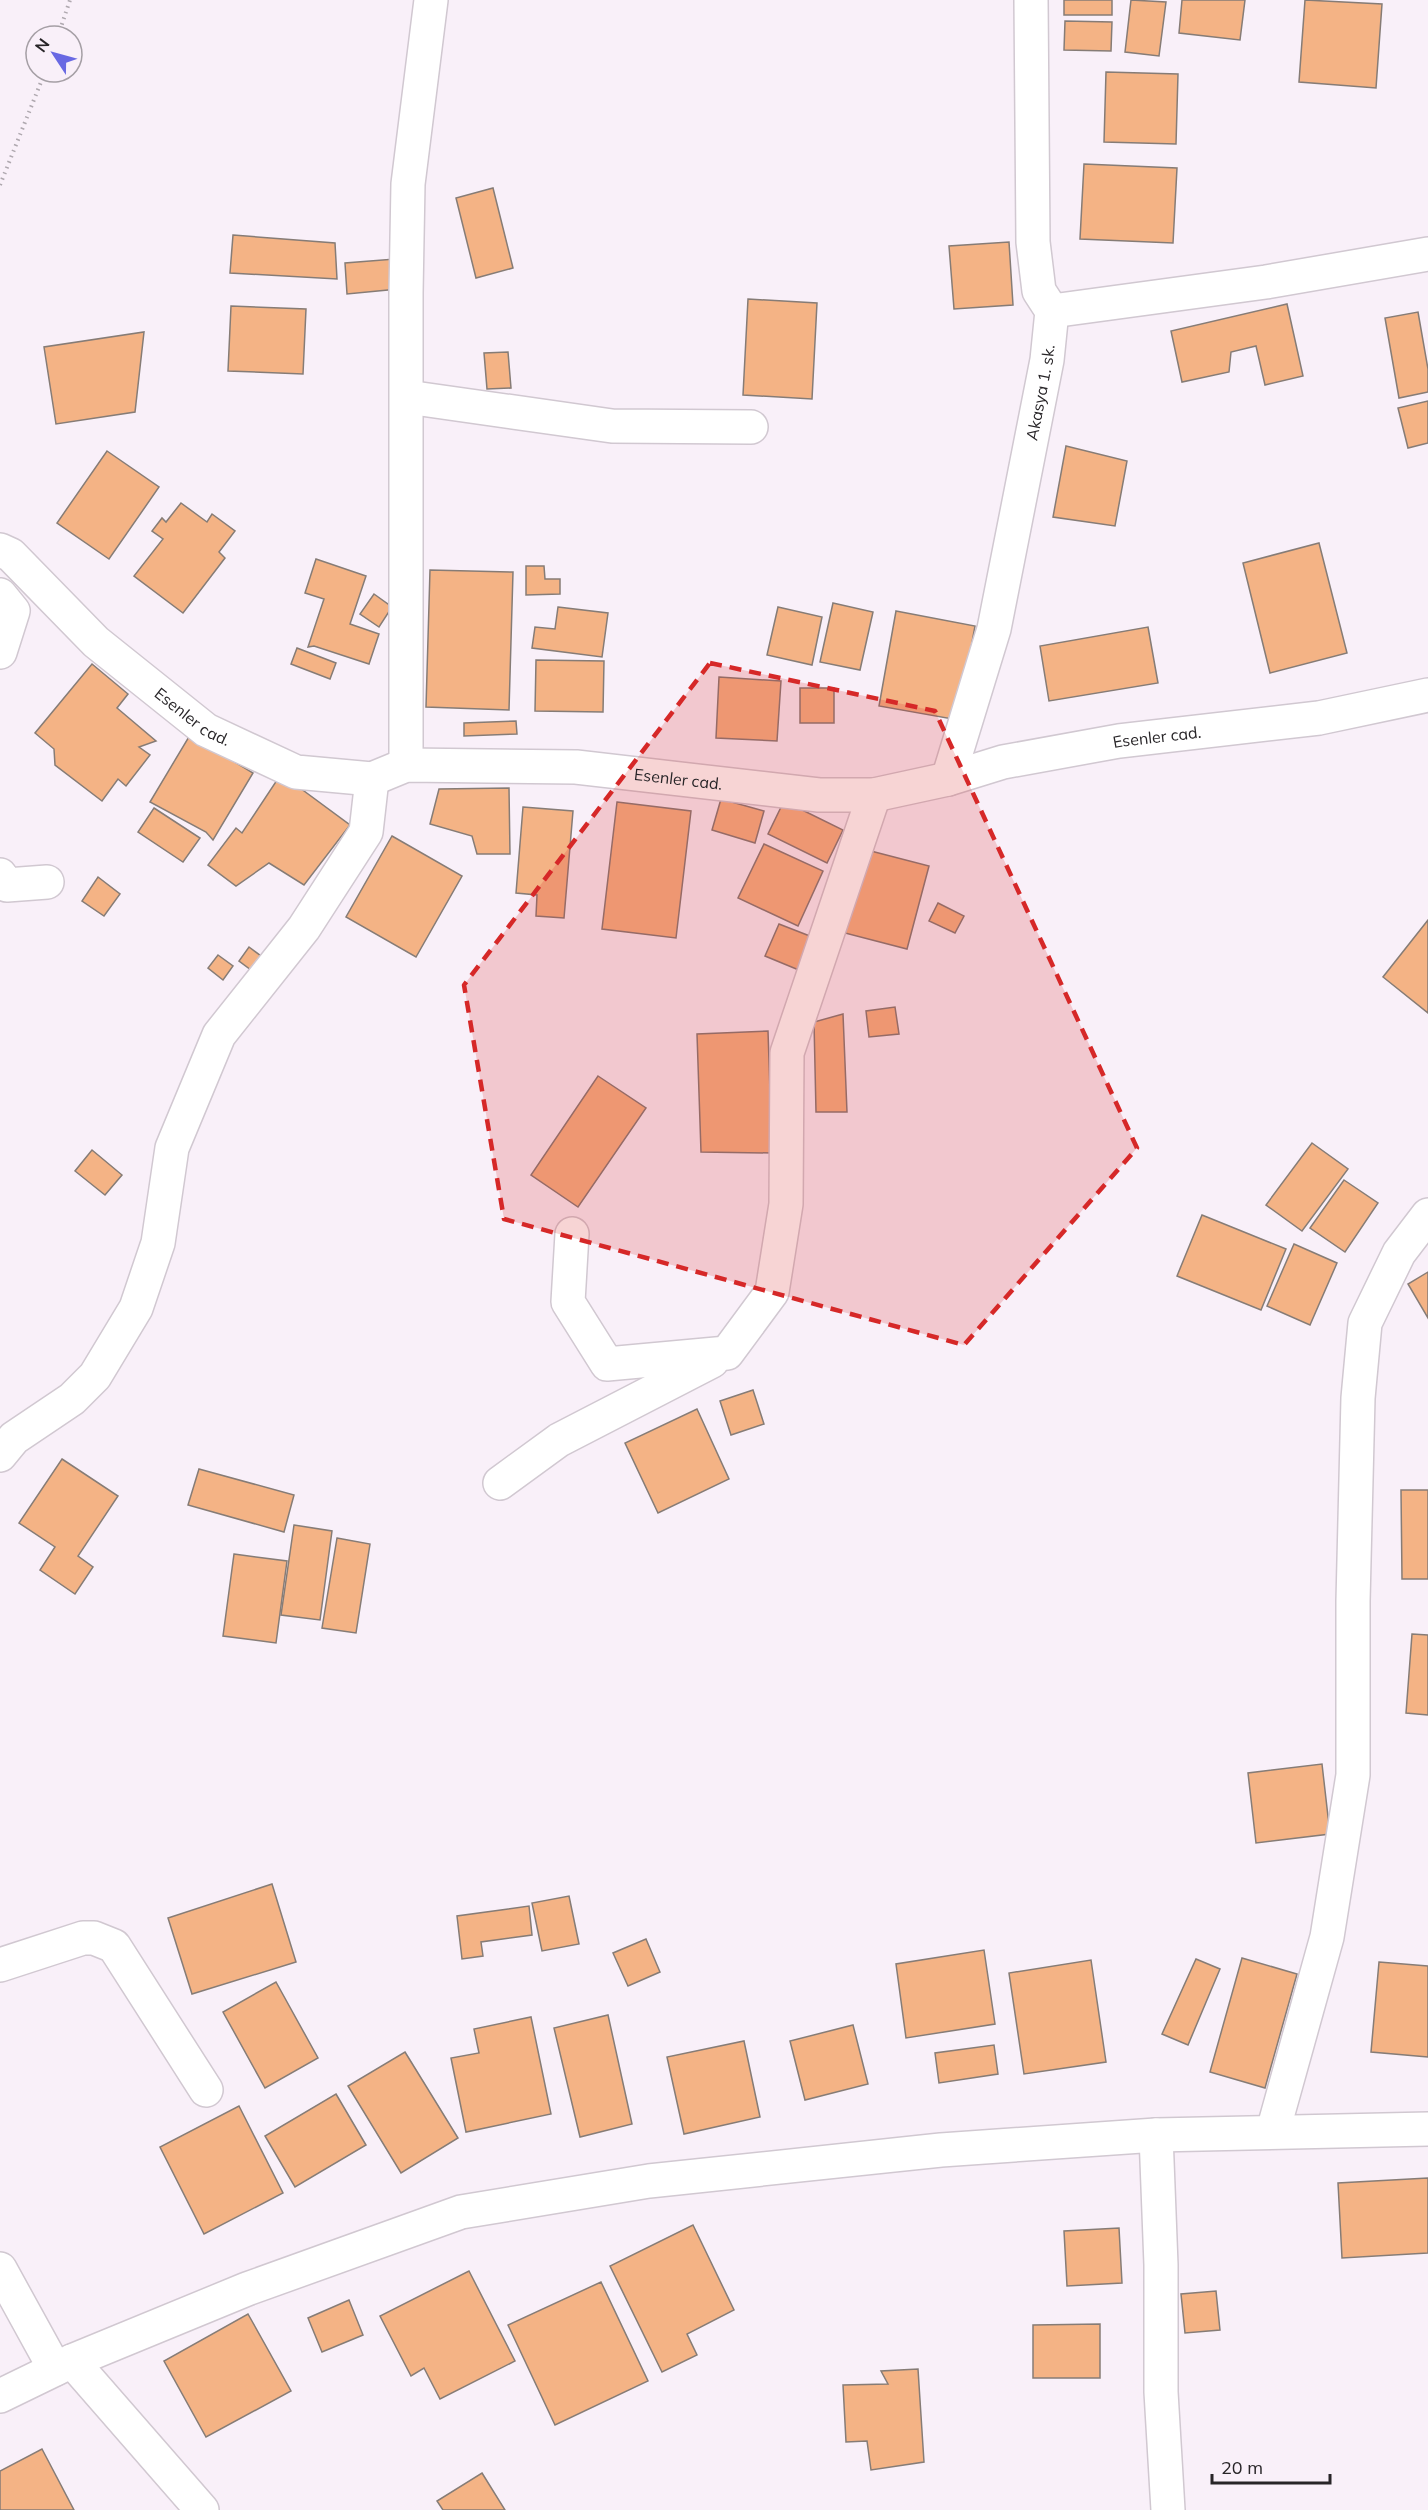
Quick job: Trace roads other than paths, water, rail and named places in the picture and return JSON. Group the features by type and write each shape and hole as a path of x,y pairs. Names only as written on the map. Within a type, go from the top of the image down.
{"street":[{"path":"406,765 408,184 431,0"},
{"path":"1030,0 1033,242 1039,291 1052,311 1266,282 1428,254"},
{"name":"Akasya 1. sk.","path":"948,780 994,629 1047,360 1052,311"},
{"path":"407,397 612,426 751,427"},
{"name":"Esenler cad.","path":"0,550 11,555 96,642 206,730 296,772 372,779 406,765 576,767 819,795 874,795 948,780 1003,762 1119,741 1319,718 1428,695"},
{"path":"0,595 13,610 0,652"},
{"path":"0,1455 14,1438 72,1399 95,1376 136,1308 158,1243 172,1148 219,1035 303,928 366,832 372,779"},
{"path":"500,1483 559,1440 727,1353 772,1292 786,1204 787,1053 874,795"},
{"path":"0,875 7,885 47,882"},
{"path":"1273,2131 1327,1937 1353,1775 1353,1601 1358,1398 1365,1323 1399,1253 1428,1215"},
{"path":"572,1234 568,1302 607,1364 727,1353"},
{"path":"0,1965 83,1938 94,1938 114,1947 206,2090"},
{"path":"0,2396 63,2365 247,2289 461,2212 661,2180 942,2150 1156,2135 1428,2129"},
{"path":"1156,2135 1161,2265 1161,2392 1168,2510"},
{"path":"0,2269 63,2365 202,2510"}]}
